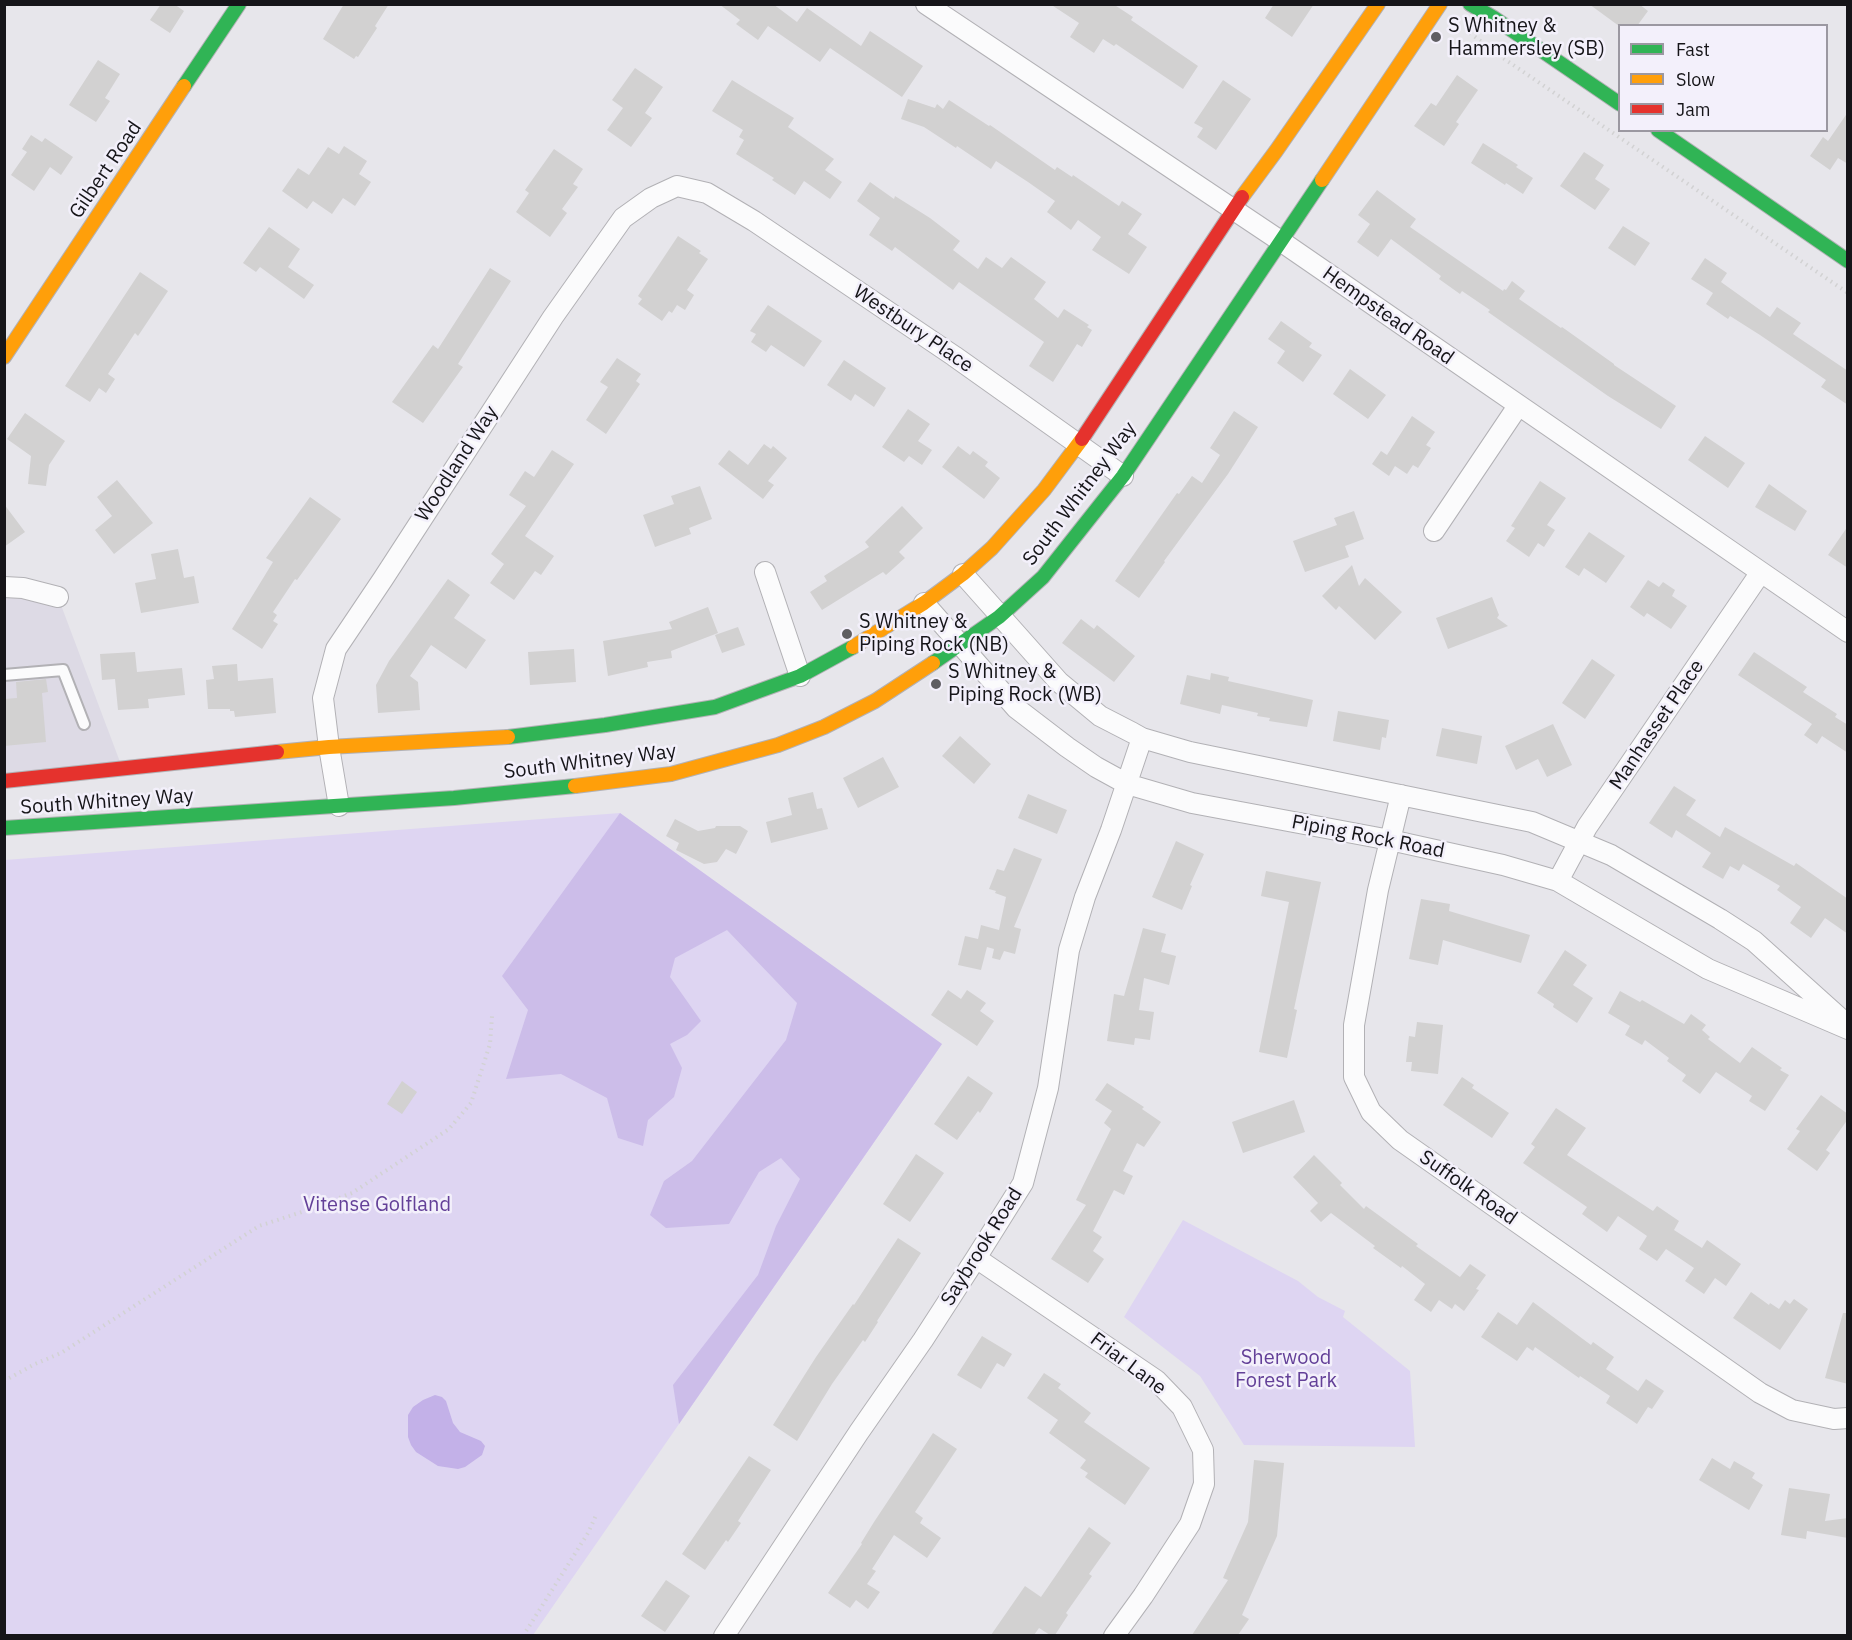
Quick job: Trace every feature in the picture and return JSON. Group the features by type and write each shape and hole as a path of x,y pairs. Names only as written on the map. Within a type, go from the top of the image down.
{"main road":[{"name":"Gilbert Road","path":"4,357 239,4"},
{"name":"South Whitney Way","path":"4,781 329,747 511,737 715,707 800,676 870,638 963,574 992,548 1044,490 1079,444 1232,210 1276,152 1378,4"},
{"name":"South Whitney Way","path":"4,828 454,798 671,774 778,745 824,727 875,701 960,646 999,617 1043,577 1123,476 1440,4"},
{"path":"1470,4 1618,103"},
{"path":"1661,132 1848,261"}],"street":[{"name":"Hempstead Road","path":"926,4 1282,242 1848,632"},
{"name":"Woodland Way","path":"339,806 323,698 336,649 553,317 623,218 651,198 676,186 697,191"},
{"name":"Westbury Place","path":"697,191 707,193 754,221 1123,476"},
{"path":"1434,531 1518,406"},
{"path":"765,572 800,676"},
{"name":"Manhasset Place","path":"1557,881 1579,841 1761,572"},
{"name":"Piping Rock Road","path":"963,574 1059,682 1100,716 1142,738 1220,759 1532,822 1579,841 1611,855 1754,941 1848,1027"},
{"path":"4,587 23,588 58,597"},
{"name":"Piping Rock Road","path":"924,603 1016,708 1096,767 1127,784 1192,802 1390,840 1503,865 1557,881 1708,969 1848,1027"},
{"name":"Saybrook Road","path":"724,1635 976,1258 1023,1183 1048,1088 1069,950 1085,897 1142,738"},
{"name":"Suffolk Road","path":"1401,795 1378,890 1354,1025 1354,1077 1371,1112 1400,1140 1760,1393 1792,1410 1834,1419 1848,1418"},
{"name":"Friar Lane","path":"976,1258 1156,1380 1182,1407 1203,1450 1204,1484 1190,1524 1143,1596 1114,1635"}],"lane":[{"path":"4,675 63,670 84,724"}],"path":[{"path":"1464,29 1510,63 1848,292"},
{"path":"4,1381 61,1353 259,1226 352,1193 449,1129 471,1103 490,1044 492,1016"},
{"path":"524,1635 588,1533 597,1513"}],"shaded area":[{"path":"4,587 58,597 123,770 5,781"},
{"path":"620,813 942,1044 679,1424 673,1385 758,1275 776,1226 800,1179 781,1158 759,1172 729,1224 666,1228 650,1215 664,1181 692,1161 786,1040 797,1003 727,930 675,958 670,977 701,1021 687,1035 670,1044 682,1068 674,1097 648,1120 643,1146 618,1138 607,1098 561,1074 506,1079 528,1010 502,976"},
{"path":"435,1395 446,1401 453,1423 460,1432 481,1441 485,1446 482,1455 465,1467 458,1469 438,1466 416,1452 411,1445 408,1437 408,1415 413,1407"}],"green space":[{"name":"Vitense Golfland","path":"620,813 942,1044 533,1635 5,1636 5,860"},
{"name":"Sherwood Forest Park","path":"1183,1220 1298,1281 1318,1297 1345,1311 1343,1317 1410,1371 1415,1447 1244,1445 1200,1376 1124,1317"}],"building":[{"path":"161,4 174,4 184,11 170,33 150,20"},
{"path":"344,4 389,4 375,26 377,28 358,57 354,59 323,39"},
{"path":"719,4 773,4 797,22 807,8 861,46 870,31 923,66 902,97 830,48 820,62 768,26 758,40 736,24 740,20"},
{"path":"1050,4 1113,4 1133,17 1131,20 1198,66 1183,89 1116,44 1114,46 1103,39 1094,53 1070,37 1079,23"},
{"path":"1274,4 1314,4 1292,37 1265,18"},
{"path":"1589,4 1639,4 1648,11 1638,24 1618,25"},
{"path":"98,60 120,74 105,98 110,101 96,122 69,105"},
{"path":"635,68 663,87 645,113 652,118 631,147 607,130 623,108 612,100"},
{"path":"1457,75 1478,90 1456,122 1459,124 1444,146 1414,126 1431,103 1436,106"},
{"path":"732,80 794,118 788,127 834,159 825,170 842,182 830,199 804,181 795,195 772,180 774,178 736,154 744,140 739,137 743,130 712,111"},
{"path":"1223,80 1251,99 1216,150 1197,137 1203,128 1194,123"},
{"path":"908,99 935,108 937,104 943,109 949,100 1055,170 1057,167 1072,177 1073,175 1119,206 1122,201 1142,214 1128,234 1147,247 1129,274 1092,250 1101,237 1078,220 1071,230 1047,212 1055,201 1028,182 996,161 991,169 924,127 901,119"},
{"path":"1848,112 1848,164 1838,158 1830,170 1810,156 1823,137 1828,141"},
{"path":"31,135 42,142 45,138 73,157 61,175 50,167 34,191 11,175 27,152 22,149"},
{"path":"1483,143 1518,165 1516,167 1533,178 1523,194 1471,163"},
{"path":"344,146 367,161 359,174 371,182 355,206 343,198 332,214 313,201 307,209 282,191 298,168 309,175 328,147 339,154"},
{"path":"554,149 583,169 573,184 578,187 562,209 567,213 550,237 516,212 529,193 525,190"},
{"path":"1584,152 1604,165 1595,179 1610,189 1595,210 1560,186"},
{"path":"870,182 894,199 895,196 930,218 960,241 953,250 978,269 986,257 1002,268 1011,257 1046,282 1034,299 1058,318 1064,309 1089,325 1087,327 1092,330 1082,347 1077,344 1053,382 1029,366 1044,342 959,282 953,290 895,247 892,251 869,235 880,218 857,201"},
{"path":"1377,190 1416,219 1410,227 1503,291 1512,281 1525,291 1519,299 1676,406 1661,429 1608,396 1488,312 1490,310 1462,291 1460,294 1439,279 1441,276 1391,239 1378,257 1357,242 1370,224 1358,215"},
{"path":"1623,226 1650,243 1635,266 1608,248"},
{"path":"269,227 300,249 288,267 314,285 304,299 260,267 256,272 243,263"},
{"path":"678,236 701,251 699,253 708,259 687,290 694,295 685,310 677,305 672,313 669,311 662,321 638,304 642,299 638,296"},
{"path":"1705,258 1727,273 1721,282 1770,317 1777,307 1801,323 1793,334 1848,371 1848,405 1821,387 1826,380 1730,316 1728,319 1706,304 1713,293 1691,279"},
{"path":"490,268 511,281 458,364 463,367 423,423 392,402 433,345 438,349"},
{"path":"140,272 168,291 138,336 135,333 108,374 115,379 106,393 99,388 90,402 65,386"},
{"path":"768,305 822,341 804,367 771,345 766,352 751,342 756,334 750,331"},
{"path":"1281,321 1312,343 1309,347 1322,355 1303,382 1277,363 1285,351 1268,339"},
{"path":"617,358 641,374 636,381 640,384 606,434 586,420 608,387 600,382"},
{"path":"844,360 886,388 874,407 855,394 851,401 827,385"},
{"path":"1350,369 1386,395 1368,419 1333,394"},
{"path":"908,409 930,424 918,441 932,450 922,465 909,456 904,462 882,447"},
{"path":"1234,411 1258,427 1228,474 1139,598 1115,581 1177,493 1179,494 1192,476 1202,483 1220,455 1210,448"},
{"path":"25,413 65,441 49,465 46,486 28,484 31,456 7,439"},
{"path":"1412,416 1435,432 1426,445 1431,448 1418,468 1413,465 1407,474 1395,466 1389,476 1372,464 1381,451 1387,455"},
{"path":"1705,436 1745,463 1728,488 1688,460"},
{"path":"764,444 771,449 773,446 787,458 768,481 774,485 763,499 718,464 729,450 748,465"},
{"path":"958,446 970,455 973,451 988,462 985,466 1000,478 984,499 942,467"},
{"path":"552,450 574,464 525,536 554,556 541,575 535,571 514,600 490,583 504,564 491,554 526,506 509,495 525,471 534,477"},
{"path":"117,480 153,523 114,554 95,530 112,516 97,497"},
{"path":"1540,481 1566,498 1547,525 1555,530 1544,547 1538,543 1529,557 1506,541 1515,528 1511,526"},
{"path":"1769,484 1807,511 1795,531 1755,507"},
{"path":"700,486 712,519 689,528 691,534 655,547 643,515 674,504 671,496"},
{"path":"310,497 341,519 273,612 277,615 273,621 278,624 262,649 232,629 273,562 266,558"},
{"path":"4,504 25,532 4,547"},
{"path":"902,506 923,528 899,552 905,558 886,575 883,572 822,610 810,592 827,581 824,576 869,547 865,542"},
{"path":"1354,511 1364,539 1345,546 1349,557 1305,572 1293,541 1337,525 1334,518"},
{"path":"1848,526 1848,568 1828,555"},
{"path":"1589,532 1625,556 1606,583 1584,568 1579,576 1565,567"},
{"path":"178,549 184,578 194,576 199,603 141,613 135,583 156,579 151,554"},
{"path":"1352,565 1359,586 1365,578 1402,612 1375,640 1339,606 1336,610 1322,596"},
{"path":"448,579 470,595 454,618 486,640 466,669 431,645 410,676 418,682 420,710 378,713 376,685 389,661"},
{"path":"1648,580 1659,587 1663,582 1675,590 1672,596 1687,606 1671,629 1647,613 1644,617 1630,607"},
{"path":"1492,597 1499,615 1497,618 1508,626 1448,649 1436,618"},
{"path":"708,607 718,633 671,651 672,658 647,662 648,667 608,676 603,641 672,629 669,622"},
{"path":"1081,619 1094,629 1097,625 1135,656 1114,682 1062,643"},
{"path":"738,627 745,645 722,653 715,635"},
{"path":"574,649 576,682 530,685 528,652"},
{"path":"135,652 137,672 182,668 185,695 148,699 149,708 118,710 115,679 102,680 100,654"},
{"path":"1754,652 1807,687 1803,692 1837,714 1835,717 1848,725 1848,753 1822,736 1817,744 1804,735 1812,724 1738,675"},
{"path":"1592,659 1615,675 1585,719 1562,703"},
{"path":"237,664 238,681 273,678 276,713 235,717 234,711 230,709 208,709 206,680 214,679 212,666"},
{"path":"1211,673 1229,677 1228,681 1313,700 1307,727 1269,721 1270,718 1257,716 1258,713 1222,705 1220,714 1180,704 1187,675 1210,680"},
{"path":"46,679 48,692 42,693 46,742 4,746 4,699 17,698 16,682"},
{"path":"1338,711 1389,720 1386,738 1382,737 1380,750 1333,741"},
{"path":"1553,724 1572,765 1547,777 1538,759 1516,770 1505,746"},
{"path":"1442,728 1482,736 1477,764 1436,756"},
{"path":"960,736 991,764 974,784 942,756"},
{"path":"883,757 899,787 858,808 843,778"},
{"path":"1674,786 1696,800 1686,815 1720,837 1725,827 1794,866 1796,863 1848,899 1848,934 1825,918 1811,938 1790,923 1801,907 1777,890 1780,886 1743,864 1739,871 1730,866 1723,879 1702,867 1711,853 1676,830 1672,838 1649,823"},
{"path":"813,792 817,809 822,808 828,829 771,843 766,822 792,815 788,798"},
{"path":"1028,794 1067,810 1057,834 1018,818"},
{"path":"675,819 698,831 716,826 740,826 748,831 736,854 726,849 717,862 704,864 676,850 679,843 666,836"},
{"path":"1176,841 1204,854 1182,910 1152,897"},
{"path":"1014,848 1042,859 1014,927 1021,929 1015,954 1004,951 1000,960 992,958 994,949 987,947 981,970 958,965 965,936 978,939 981,925 999,930 1006,897 989,889 997,869 1004,871"},
{"path":"1266,871 1321,882 1294,1009 1297,1010 1287,1058 1259,1052 1289,902 1261,896"},
{"path":"1421,899 1450,904 1449,911 1530,935 1521,963 1443,940 1438,965 1409,959"},
{"path":"1143,928 1166,934 1161,952 1176,956 1169,985 1144,978 1139,1010 1154,1012 1150,1040 1135,1038 1134,1045 1107,1041 1114,994 1124,996"},
{"path":"1565,950 1587,965 1573,985 1593,998 1577,1023 1537,993"},
{"path":"948,990 961,999 967,990 986,1003 980,1011 994,1021 977,1046 931,1015"},
{"path":"1620,991 1640,1002 1642,1000 1684,1024 1691,1014 1706,1025 1702,1030 1710,1037 1708,1039 1740,1063 1752,1047 1789,1075 1765,1111 1749,1101 1752,1096 1716,1072 1700,1094 1682,1081 1686,1075 1667,1061 1669,1058 1645,1040 1642,1045 1625,1035 1630,1026 1608,1013"},
{"path":"1417,1022 1443,1025 1438,1074 1411,1071 1412,1062 1406,1062 1409,1036 1415,1037"},
{"path":"968,1076 993,1093 980,1113 978,1111 957,1140 934,1124"},
{"path":"1462,1077 1474,1085 1472,1088 1509,1113 1492,1138 1443,1105"},
{"path":"402,1081 417,1092 402,1114 387,1104"},
{"path":"1107,1083 1144,1107 1142,1109 1161,1122 1144,1147 1137,1143 1123,1171 1133,1176 1124,1195 1114,1190 1093,1231 1102,1237 1093,1251 1104,1259 1088,1283 1051,1259 1086,1205 1076,1200 1111,1129 1104,1123 1112,1111 1095,1100"},
{"path":"1821,1095 1848,1114 1848,1119 1826,1150 1830,1153 1817,1171 1787,1149 1800,1131 1796,1129"},
{"path":"1294,1100 1305,1132 1243,1153 1232,1122"},
{"path":"1556,1108 1586,1128 1567,1155 1653,1211 1657,1206 1679,1221 1674,1230 1702,1248 1707,1240 1741,1264 1726,1286 1715,1278 1704,1294 1685,1281 1694,1268 1666,1249 1657,1261 1639,1249 1647,1236 1618,1216 1607,1232 1582,1214 1587,1207 1523,1163 1535,1147 1531,1144"},
{"path":"916,1154 944,1173 910,1222 883,1204"},
{"path":"1314,1155 1364,1209 1366,1206 1460,1277 1470,1264 1486,1275 1476,1289 1479,1290 1464,1311 1455,1304 1452,1309 1439,1300 1431,1312 1414,1300 1425,1284 1373,1248 1375,1246 1331,1213 1321,1222 1310,1211 1318,1203 1293,1177"},
{"path":"898,1238 921,1253 865,1342 863,1340 832,1384 797,1441 773,1425 816,1357"},
{"path":"1751,1292 1779,1309 1785,1300 1790,1304 1794,1299 1808,1309 1780,1350 1733,1318"},
{"path":"1533,1302 1591,1345 1593,1342 1614,1357 1606,1369 1638,1391 1646,1379 1664,1391 1652,1409 1648,1407 1637,1424 1606,1403 1610,1396 1580,1376 1579,1378 1535,1347 1533,1351 1527,1347 1517,1361 1481,1337 1498,1312 1517,1325"},
{"path":"1843,1313 1848,1313 1848,1384 1825,1378"},
{"path":"982,1336 1012,1354 1004,1367 997,1363 981,1389 957,1375"},
{"path":"1044,1373 1061,1384 1058,1388 1091,1413 1084,1422 1150,1468 1125,1505 1085,1477 1088,1473 1080,1468 1086,1460 1049,1433 1058,1420 1027,1398"},
{"path":"933,1433 957,1449 915,1512 923,1518 920,1523 941,1538 927,1558 894,1535 872,1569 876,1571 867,1584 880,1592 868,1609 856,1600 850,1608 828,1593"},
{"path":"749,1456 771,1470 738,1521 741,1523 705,1570 682,1554"},
{"path":"1712,1458 1730,1469 1734,1461 1755,1473 1752,1478 1763,1485 1749,1510 1699,1480"},
{"path":"1254,1460 1284,1463 1277,1536 1242,1615 1249,1619 1238,1635 1192,1635 1228,1580 1223,1578 1248,1522"},
{"path":"1789,1488 1830,1494 1825,1521 1848,1518 1848,1538 1807,1531 1806,1539 1781,1535"},
{"path":"1089,1527 1111,1543 1089,1574 1092,1576 1066,1613 1068,1615 1055,1635 1050,1635 1039,1628 1034,1635 991,1635 1025,1586 1041,1597"},
{"path":"666,1580 690,1596 665,1632 641,1616"}],"traffic: fast":[{"path":"184,86 239,4"},
{"path":"1470,4 1618,103"},
{"path":"1661,132 1848,261"},
{"path":"933,663 999,617 1043,577 1123,476 1322,180"},
{"path":"508,737 605,725 715,707 800,676 853,647"},
{"path":"4,828 454,798 575,786"}],"traffic: slow":[{"path":"1242,197 1378,4"},
{"path":"1322,180 1440,4"},
{"path":"4,357 184,86"},
{"path":"853,647 924,603 963,574 992,548 1044,490 1082,439"},
{"path":"575,786 671,774 778,745 824,727 875,701 933,663"},
{"path":"277,752 508,737"}],"traffic: jam":[{"path":"1082,439 1242,197"},
{"path":"4,781 277,752"}],"place":[{"name":"S Whitney & Hammersley (SB)","path":"1436,37"},
{"name":"S Whitney & Piping Rock (NB)","path":"847,634"},
{"name":"S Whitney & Piping Rock (WB)","path":"936,684"}]}
